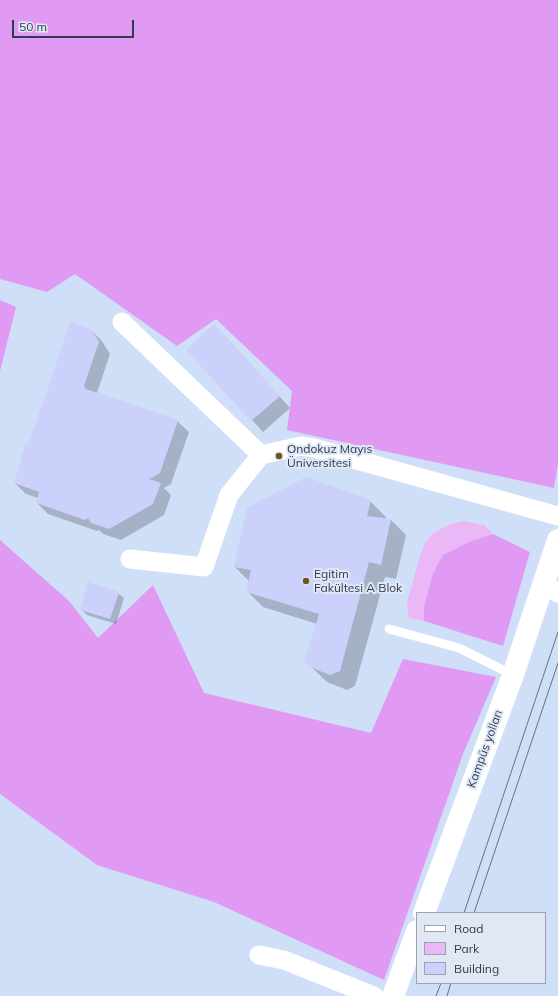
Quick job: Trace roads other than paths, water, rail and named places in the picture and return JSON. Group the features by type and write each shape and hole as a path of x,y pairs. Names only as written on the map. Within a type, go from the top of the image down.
{"street":[{"path":"122,322 261,455"},
{"path":"130,559 204,567 229,495 261,455 301,446 314,448 558,516"},
{"name":"Kampüs yolları","path":"424,912 512,675 550,588 558,540"},
{"path":"393,996 416,934"},
{"path":"259,955 284,960 374,996"}],"lane":[{"path":"388,629 459,648 512,675"}],"tram line":[{"path":"464,912 558,632"},
{"path":"474,912 558,663"},
{"path":"436,996 441,984"},
{"path":"447,996 451,984"}],"place":[{"name":"Ondokuz Mayıs Üniversitesi","path":"279,456"},
{"name":"Egitim Fakültesi A Blok","path":"306,581"}]}
